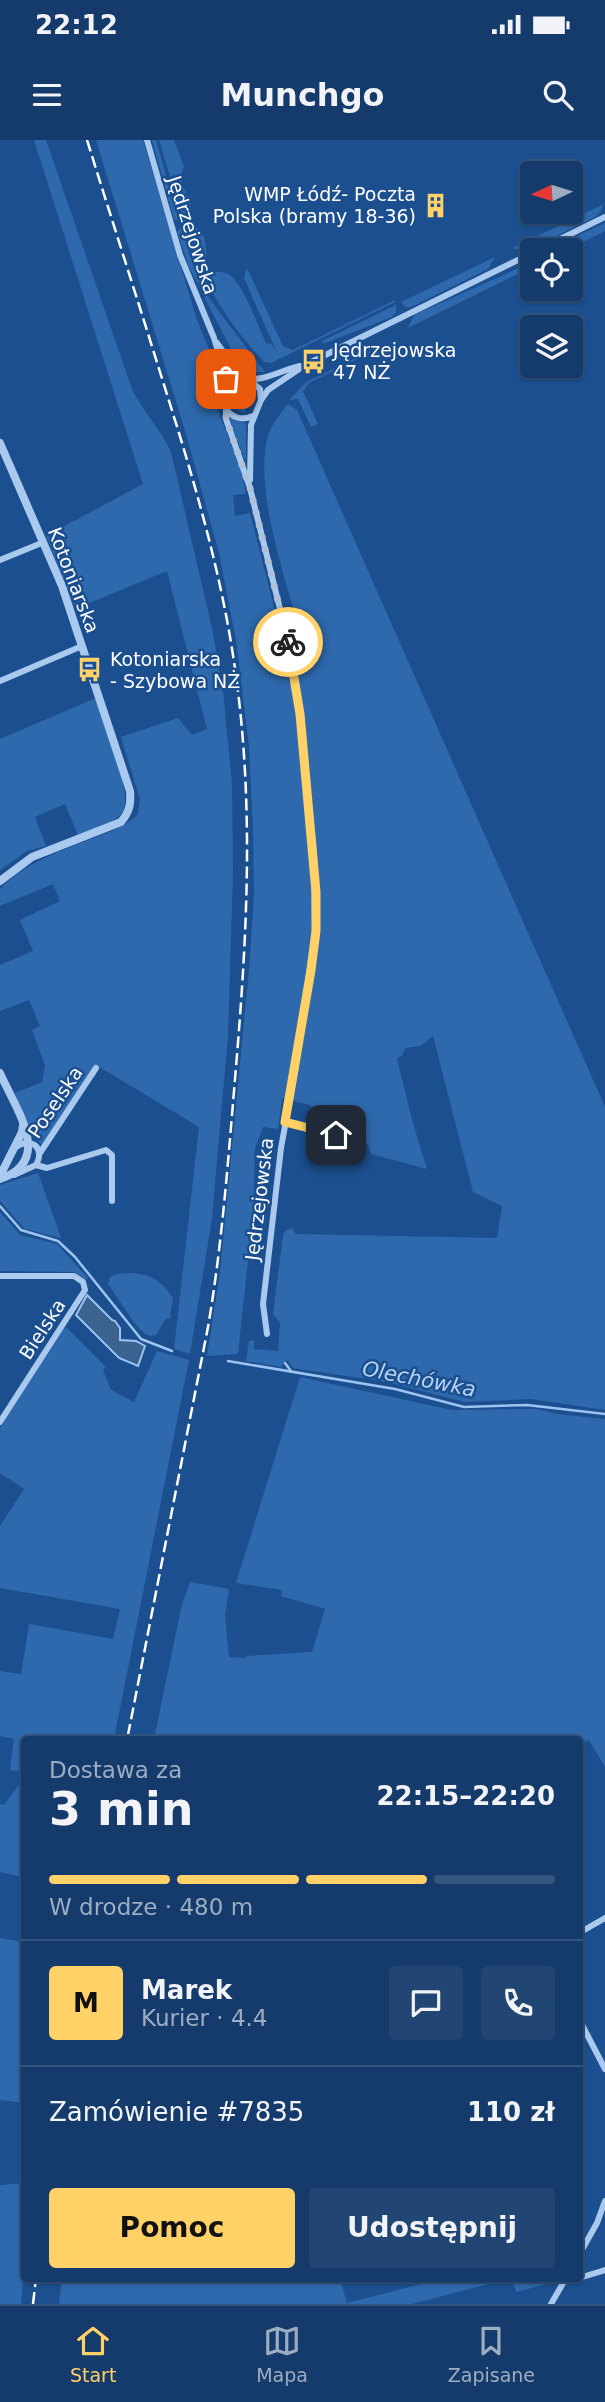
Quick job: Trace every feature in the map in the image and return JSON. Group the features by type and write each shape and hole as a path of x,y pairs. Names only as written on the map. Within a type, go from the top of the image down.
{"street":[{"name":"Jędrzejowska","path":"147,140 180,255 214,338 227,389 224,406 226,419 250,488 292,661 314,854 316,931 285,1122 263,1304 267,1334"},
{"path":"562,238 605,217"},
{"path":"261,400 268,390 305,365 520,259"},
{"name":"Jędrzejowska","path":"214,338 235,368 260,389 261,400 253,416 250,439 250,488"},
{"path":"227,389 235,381 247,377 259,379 305,365"},
{"path":"224,406 237,418 253,416"},
{"name":"Kotoniarska","path":"0,443 44,542 82,646 130,790 131,803 121,822 32,858 0,881"},
{"path":"0,560 44,542"},
{"path":"0,681 82,646"},
{"name":"Poselska","path":"36,1165 40,1153 96,1068"},
{"path":"0,1073 29,1142 28,1156 17,1173"},
{"path":"285,1122 336,1135"},
{"path":"0,1178 23,1125"},
{"path":"17,1173 12,1166 12,1153 22,1143 29,1142 37,1147 40,1153"},
{"path":"0,1178 36,1165 47,1168 106,1150 112,1155 112,1201"},
{"name":"Bielska","path":"0,1276 71,1276 81,1279 85,1287 85,1292 0,1422"},
{"path":"583,1931 605,1919"},
{"path":"583,2027 605,2069"},
{"path":"583,2248 605,2201"},
{"path":"583,2277 605,2270"},
{"path":"551,2304 565,2282"}],"shaded area":[{"path":"34,140 46,140 132,389 171,452 212,628 223,691 232,784 233,873 228,1036 212,1218 190,1354 174,1349 199,1127 96,1065 42,1145 30,1133 15,1093 42,1082 45,1065 32,1030 40,1026 29,1000 0,1011 0,965 33,951 20,920 60,901 53,884 0,906 0,889 31,865 116,829 138,814 140,799 121,737 178,718 192,735 207,729 167,571 75,609 46,536 143,484"},
{"path":"96,140 143,140 197,320 221,379 218,411 241,470 246,494 233,495 235,516 250,513 284,646 300,632 273,534 264,457 268,436 276,419 288,404 297,410 605,1107 605,1410 531,1399 465,1402 386,1382 293,1368 287,1360 281,1367 246,1361 249,1341 254,1340 254,1349 278,1351 280,1323 273,1314 285,1231 292,1228 296,1234 497,1238 502,1206 473,1192 433,1036 420,1046 405,1048 402,1056 397,1058 427,1169 371,1154 368,1144 341,1134 337,1125 318,1118 310,1105 282,1098 278,1129 263,1127 255,1149 253,1215 238,1354 207,1356 220,1273 249,970 254,894 249,746 236,640 219,553 186,434"},
{"path":"152,140 156,140 179,221 174,219"},
{"path":"159,140 174,140 184,167 181,179 190,204 191,217 183,219"},
{"path":"604,204 595,217 583,223 583,214"},
{"path":"605,223 605,231 583,242 583,238 573,238"},
{"path":"563,224 581,224 552,238 534,238"},
{"path":"184,225 192,226 202,233 206,246 207,268 228,274 234,279 245,295 266,343 271,344 277,353 244,278 247,268 283,346 293,350 395,302 271,363 264,362 226,315 206,281"},
{"path":"181,227 193,265 211,301 265,372 250,372 237,361 189,267 177,232"},
{"path":"495,257 488,269 411,307 406,307 401,302"},
{"path":"520,267 520,273 408,328 414,315"},
{"path":"396,305 396,313 392,317 323,344 322,341"},
{"path":"387,343 309,383 303,391 318,424 311,427 298,399 289,400 306,382"},
{"path":"235,387 249,387 253,394 245,413 238,411 233,405"},
{"path":"229,417 246,424 246,459 244,459"},
{"path":"96,698 121,775 125,805 122,813 107,824 78,835 65,804 35,817 46,846 27,851 0,870 0,739"},
{"path":"38,1173 61,1238 25,1229 0,1201 0,1185"},
{"path":"0,1212 20,1235 57,1244 88,1278 86,1280 74,1272 0,1271"},
{"path":"130,1273 155,1280 165,1287 173,1298 170,1318 165,1320 156,1335 145,1334 135,1324 108,1284 110,1277"},
{"path":"87,1295 115,1321 120,1328 120,1340 136,1341 145,1346 138,1366 119,1358 76,1315"},
{"path":"67,1328 106,1367 103,1370 111,1390 134,1402 157,1351 189,1360 115,1736 21,1736 21,1772 10,1770 14,1739 0,1736 0,1671 21,1674 29,1624 113,1639 120,1609 0,1588 0,1526 24,1489 0,1473 0,1428 61,1329"},
{"path":"300,1377 452,1410 536,1409 605,1419 605,1767 589,1740 583,1743 583,1736 155,1736 182,1604 190,1582 229,1589 225,1615 229,1657 312,1652 325,1609 281,1596 282,1590 236,1583"},
{"path":"21,1782 21,1876 0,1872 0,1804 4,1805"},
{"path":"0,1938 21,1942 21,2103 0,2100"},
{"path":"21,2183 21,2304 0,2304 0,2185"},
{"path":"62,2282 341,2282 347,2303 428,2282 496,2282 412,2304 59,2304"},
{"path":"513,2282 555,2282 516,2292"}],"waterway":[{"name":"Olechówka","path":"0,1206 21,1230 58,1241 75,1257 141,1339 172,1351"},
{"name":"Olechówka","path":"228,1361 395,1389 464,1407 527,1405 605,1414"},
{"path":"285,1363 291,1371"}],"railway":[{"path":"87,140 180,436 215,565 238,688 246,799 246,910 240,1022 217,1265 208,1327 128,1736"},
{"path":"33,2304 36,2282"}],"way so far":[{"path":"226,379 226,419 250,488 288,642"}],"place":[{"name":"WMP Łódź- Poczta Polska (bramy 18-36)","path":"436,205"},
{"name":"Jędrzejowska 47 NŻ","path":"313,361"},
{"name":"Kotoniarska - Szybowa NŻ","path":"90,670"}],"route":[{"path":"288,642 300,714 314,854 316,931 285,1122 336,1135"}]}
